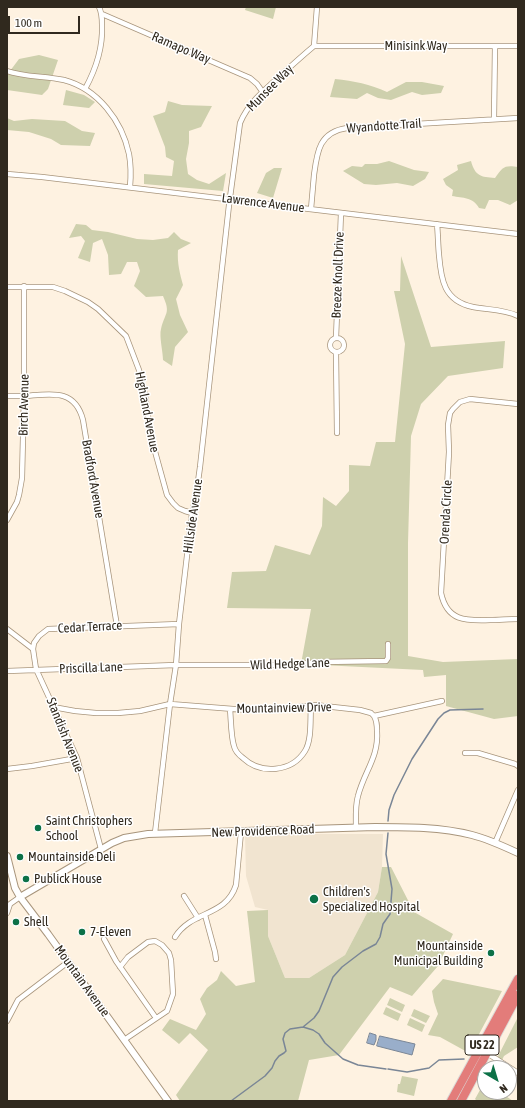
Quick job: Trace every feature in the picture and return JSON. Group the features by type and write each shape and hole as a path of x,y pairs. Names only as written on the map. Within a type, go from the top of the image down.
{"highway":[{"name":"US 22","path":"452,1101 518,979"},
{"name":"US 22","path":"461,1101 518,995"}],"street":[{"path":"84,89 93,72 99,55 102,31 102,14 99,7"},
{"path":"314,46 317,7"},
{"name":"Ramapo Way","path":"102,14 250,78 262,91"},
{"name":"Minisink Way","path":"314,46 518,46"},
{"name":"Munsee Way","path":"229,200 240,123 244,114 249,105 262,91 314,46"},
{"path":"494,119 495,46"},
{"path":"7,71 74,83 96,97 107,108 119,126 127,145 131,166 130,187"},
{"name":"Wyandotte Trail","path":"311,209 317,152 320,145 327,137 336,131 346,128 518,118"},
{"name":"Lawrence Avenue","path":"7,174 130,187 518,234"},
{"name":"Hillside Avenue","path":"156,833 192,513 200,466 229,200"},
{"name":"Breeze Knoll Drive","path":"336,338 341,213"},
{"path":"437,224 441,275 445,287 450,294 467,306 503,310 518,316"},
{"name":"Highland Avenue","path":"7,286 53,287 77,296 98,309 126,336 139,370 145,395 151,437 165,491 173,504 182,510 192,513"},
{"name":"Birch Avenue","path":"7,520 17,502 21,487 24,396 24,286"},
{"name":"Breeze Knoll Drive","path":"336,338 342,341 344,345 341,352 336,353"},
{"name":"Breeze Knoll Drive","path":"336,338 330,342 329,346 332,351 336,353"},
{"name":"Breeze Knoll Drive","path":"336,353 337,433"},
{"name":"Bradford Avenue","path":"7,396 24,396 49,393 61,395 73,402 82,416 117,626"},
{"name":"Orenda Circle","path":"518,404 470,398 460,402 450,413 441,593 445,605 449,610 463,620 518,619"},
{"name":"Cedar Terrace","path":"33,649 36,639 41,633 48,629 179,624"},
{"path":"7,629 33,649 36,670"},
{"name":"Wild Hedge Lane","path":"176,665 287,665 320,662 386,661 388,658 388,644"},
{"name":"Priscilla Lane","path":"7,671 176,665"},
{"name":"Standish Avenue","path":"36,670 77,758 101,849"},
{"path":"356,828 357,797 373,760 377,745 377,724 374,716 442,701"},
{"name":"Mountainview Drive","path":"54,707 89,713 118,713 140,711 170,704 254,710 329,706 360,710 371,713 374,716"},
{"path":"230,709 234,747 238,754 255,766 276,769 288,766 295,762 301,756 309,743 311,706"},
{"path":"466,753 478,753 518,766"},
{"path":"7,769 77,758"},
{"path":"495,843 518,790"},
{"name":"New Providence Road","path":"20,897 63,873 101,849 124,838 156,833 398,827 443,830 473,835 518,853"},
{"path":"176,937 184,926 225,903 234,893 241,832"},
{"name":"Mountain Avenue","path":"7,856 15,888 20,897 168,1101"},
{"path":"184,896 198,918"},
{"path":"7,913 10,904 20,897"},
{"path":"204,915 216,959"},
{"path":"104,939 120,967 156,1018"},
{"path":"120,967 128,957 148,942 155,941 162,945 169,953 171,960 173,994 167,1011 124,1040"},
{"path":"7,1021 18,1000 68,962"},
{"path":"487,1052 500,1060"}],"shaded area":[{"name":"Children's Specialized Hospital","path":"245,834 383,834 382,867 378,892 345,955 309,978 285,978 268,936 268,910 255,907 246,876"}],"green space":[{"path":"246,7 276,7 273,19 245,10"},
{"path":"39,55 58,60 48,89 42,95 7,90 7,75 19,59"},
{"path":"335,79 362,83 387,92 406,82 422,82 444,86 441,93 422,95 412,92 391,100 378,98 367,93 357,99 330,97"},
{"path":"66,90 84,95 95,102 89,108 63,105"},
{"path":"168,101 182,105 212,106 201,127 189,131 189,143 186,159 188,174 197,180 209,184 226,173 223,191 144,184 144,174 172,176 174,161 166,157 165,147 153,116 165,112"},
{"path":"7,118 14,121 32,119 65,121 82,131 95,133 90,146 61,145 51,139 29,132 7,130"},
{"path":"389,161 414,170 429,172 425,179 413,186 397,183 376,185 364,184 343,171 352,166 362,167 365,164 377,164"},
{"path":"471,161 474,170 479,175 490,178 495,178 504,168 510,166 518,167 518,200 510,205 498,200 489,200 485,209 479,208 477,204 471,200 452,196 453,190 446,185 443,179 458,170 457,165"},
{"path":"274,168 282,168 273,198 257,193 266,173"},
{"path":"76,224 86,225 92,230 137,239 153,240 168,238 174,232 181,239 191,243 178,250 178,264 183,285 176,299 180,315 188,332 175,347 172,366 163,360 161,332 167,306 163,296 146,297 134,286 140,271 137,262 127,262 121,274 109,275 108,255 102,239 93,243 90,262 78,258 85,241 81,236 69,238"},
{"path":"401,256 431,347 505,341 503,368 448,376 421,404 411,436 408,543 408,656 443,662 518,659 518,716 494,719 446,706 446,675 424,677 423,670 301,664 311,609 227,608 232,572 266,571 275,545 310,555 322,526 323,497 336,506 349,491 349,465 370,466 376,442 395,442 405,344 394,291 400,291"},
{"path":"382,867 391,867 414,912 453,934 438,966 412,996 390,987 339,1055 309,1060 298,1101 180,1101 176,1095 208,1050 190,1033 179,1044 162,1030 170,1019 196,1030 206,1014 200,999 207,988 217,980 221,971 236,986 255,982 247,911 268,910 268,936 285,978 309,978 345,955 378,892"},
{"path":"443,979 502,991 469,1053 440,1037 428,1035 438,1014 432,991"},
{"path":"390,998 405,1005 402,1012 387,1005"},
{"path":"386,1007 401,1014 398,1021 383,1014"},
{"path":"414,1009 430,1016 426,1023 411,1016"},
{"path":"518,1017 518,1047 504,1056 502,1060 496,1060"},
{"path":"410,1018 425,1025 422,1032 407,1025"},
{"path":"402,1076 418,1079 414,1096 397,1092 398,1084 400,1084"},
{"path":"477,1095 477,1100 513,1101 477,1101 475,1099"}],"water":[{"path":"370,1033 376,1035 374,1045 367,1043"},
{"path":"380,1036 415,1044 412,1055 377,1046"}],"waterway":[{"path":"388,821 389,810 394,795 412,759 438,719 450,710 483,709"},
{"path":"231,1101 265,1076 279,1056 286,1051 283,1039 285,1033 290,1029 303,1027 314,1018 319,1011 333,977 342,967 363,951 376,944 380,937 383,924 390,914 392,889 386,854 388,833"},
{"path":"303,1027 313,1030 319,1034 325,1043 343,1059 358,1065 386,1069"},
{"path":"388,1069 407,1072 429,1068 439,1060 464,1059"}],"place":[{"name":"Saint Christophers School","path":"38,828"},
{"name":"Mountainside Deli","path":"20,857"},
{"name":"Publick House","path":"26,879"},
{"name":"Children's Specialized Hospital","path":"314,899"},
{"name":"Shell","path":"16,922"},
{"name":"7-Eleven","path":"82,932"},
{"name":"Mountainside Municipal Building","path":"491,953"}]}
